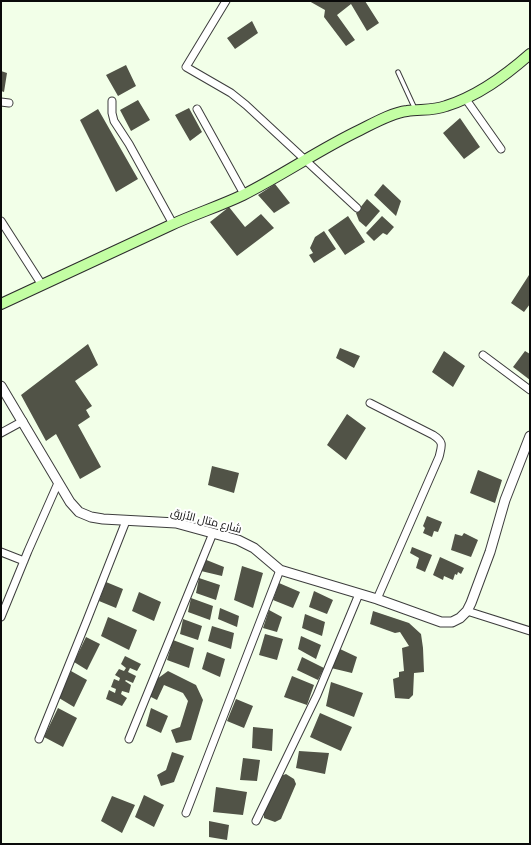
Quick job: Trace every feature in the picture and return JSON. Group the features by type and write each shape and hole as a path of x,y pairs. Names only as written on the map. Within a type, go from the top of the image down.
{"main road":[{"path":"1,304 173,224 244,194 291,170 306,159 380,120 406,111 435,109 447,106 465,98 493,84 530,54"}],"street":[{"path":"226,1 186,67 236,97 306,159 357,208"},
{"path":"465,98 501,149"},
{"path":"112,101 114,121 129,144 173,224"},
{"path":"1,102 9,103"},
{"path":"197,109 244,194"},
{"path":"1,221 42,285"},
{"path":"483,355 530,390"},
{"name":"شارع متال الأزرق","path":"1,386 23,421 58,483 70,502 79,512 91,517 103,519 176,523 213,532 238,540 254,548 280,570"},
{"path":"370,403 433,435 441,440 442,443 439,457 377,599"},
{"path":"1,433 23,421"},
{"path":"186,813 280,570 377,599 441,622 452,622 460,618 467,611 477,590 499,524 505,500 530,436"},
{"path":"1,617 58,483"},
{"path":"39,739 126,521"},
{"path":"129,739 213,532"},
{"path":"1,552 24,561"},
{"path":"256,821 316,695 359,594"},
{"path":"467,611 530,631"}],"lane":[{"path":"398,72 415,110"}],"building":[{"path":"309,1 365,1 379,23 367,31 351,4 337,15 355,40 346,46 324,17 325,10"},
{"path":"252,21 258,33 235,49 227,38"},
{"path":"126,65 136,86 118,96 106,75"},
{"path":"1,71 7,73 4,92 1,91"},
{"path":"138,100 150,120 131,131 120,110"},
{"path":"189,108 202,132 190,141 175,115"},
{"path":"98,109 138,179 116,192 80,120"},
{"path":"460,118 480,147 464,159 443,133"},
{"path":"275,184 290,203 274,213 258,195"},
{"path":"383,184 401,201 396,216 374,195"},
{"path":"367,199 380,211 366,227 359,221 356,213"},
{"path":"229,207 245,227 261,214 274,228 237,256 210,222"},
{"path":"348,216 365,242 345,255 328,230"},
{"path":"382,216 394,227 387,235 383,233 374,241 366,233"},
{"path":"324,231 336,249 314,263 309,255 313,253 310,248 315,237"},
{"path":"529,275 530,304 524,312 511,303"},
{"path":"88,344 98,365 75,381 92,406 86,410 90,417 78,425 101,467 80,479 56,434 46,441 21,395"},
{"path":"340,348 360,356 354,368 336,358"},
{"path":"444,351 465,366 453,387 432,372"},
{"path":"525,351 530,354 530,380 513,367"},
{"path":"347,414 366,428 346,460 327,445"},
{"path":"212,466 239,473 234,493 208,485"},
{"path":"478,470 502,480 495,503 470,493"},
{"path":"427,516 442,522 438,532 434,531 432,537 423,533 425,528 423,526"},
{"path":"464,533 478,540 471,557 451,550 455,534 462,536"},
{"path":"412,547 432,555 425,572 416,568 419,558 410,553"},
{"path":"440,557 464,568 461,574 458,572 457,575 455,574 453,580 444,576 443,580 433,575"},
{"path":"204,559 224,567 222,576 201,571"},
{"path":"242,566 263,573 253,608 234,600"},
{"path":"199,578 220,585 216,600 196,593"},
{"path":"106,582 123,589 116,608 99,601"},
{"path":"279,583 300,592 293,608 273,600"},
{"path":"314,591 333,600 327,614 309,607"},
{"path":"139,592 161,602 154,621 132,611"},
{"path":"191,598 213,606 210,620 188,612"},
{"path":"220,608 239,616 237,627 218,619"},
{"path":"269,610 282,617 277,632 263,628"},
{"path":"373,611 409,623 421,634 424,672 414,673 413,695 409,699 395,698 393,679 399,677 399,672 404,671 402,648 409,646 400,632 395,633 370,624"},
{"path":"305,614 325,622 322,636 302,628"},
{"path":"108,617 137,630 129,650 101,636"},
{"path":"183,619 202,626 198,640 180,634"},
{"path":"212,626 234,633 231,649 208,641"},
{"path":"265,634 283,639 277,660 259,655"},
{"path":"301,636 321,645 316,659 298,649"},
{"path":"86,637 100,644 87,670 74,662"},
{"path":"173,640 194,648 189,668 167,660"},
{"path":"340,649 357,657 352,673 331,668"},
{"path":"207,652 225,659 220,677 202,669"},
{"path":"125,656 141,664 137,671 130,668 128,672 136,676 133,683 126,680 125,681 131,685 129,693 122,691 121,694 127,698 122,706 106,699 109,690 115,693 116,689 111,687 114,679 119,681 120,678 115,675 119,669 124,671 126,668 121,664"},
{"path":"302,657 324,668 318,680 297,670"},
{"path":"71,671 87,680 74,707 59,698"},
{"path":"168,671 196,685 203,700 191,740 176,743 171,730 180,727 188,701 183,693 164,685 157,700 149,696 157,679"},
{"path":"292,676 314,685 307,705 284,697"},
{"path":"331,682 363,693 354,717 326,706"},
{"path":"236,699 253,706 244,728 227,721"},
{"path":"58,708 77,718 63,747 44,737"},
{"path":"151,708 168,716 161,733 146,726"},
{"path":"320,713 352,727 341,751 310,737"},
{"path":"253,727 273,729 272,751 252,748"},
{"path":"299,751 329,753 325,774 296,768"},
{"path":"172,752 184,756 174,782 161,786 157,775 166,770"},
{"path":"243,758 260,760 257,781 240,780"},
{"path":"286,774 294,779 296,784 281,819 275,822 264,818 264,812 281,776"},
{"path":"216,787 247,792 243,815 213,812"},
{"path":"144,795 164,805 154,827 135,817"},
{"path":"112,796 135,805 122,833 101,821"},
{"path":"209,821 229,825 227,840 209,837"}]}
